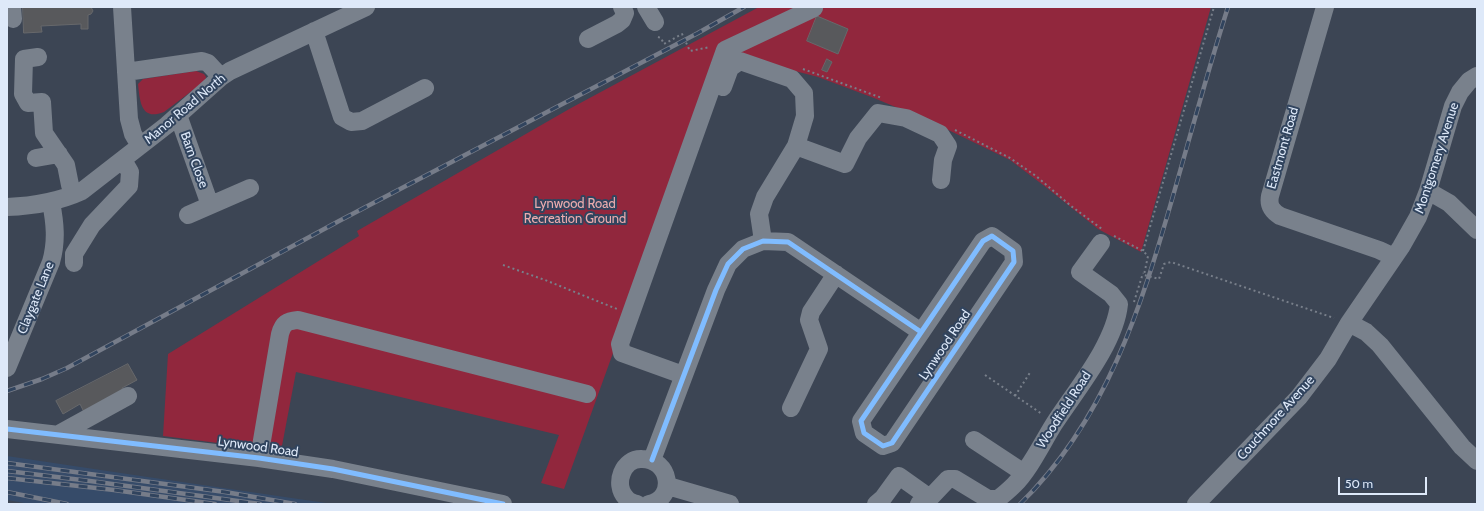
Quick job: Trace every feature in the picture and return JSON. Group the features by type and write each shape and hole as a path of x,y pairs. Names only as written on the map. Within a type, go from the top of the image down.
{"street":[{"path":"122,7 129,119 133,134 140,146"},
{"name":"Manor Road North","path":"7,207 51,202 73,195 88,186 123,160 230,71 366,7"},
{"path":"588,39 622,20 625,13 622,7"},
{"name":"Eastmont Road","path":"1325,7 1269,202 1274,212 1280,216 1394,257"},
{"path":"683,375 622,353 620,344 725,50 814,8"},
{"path":"314,31 342,117 350,122 362,121 425,88"},
{"path":"38,57 24,59 23,94 28,102 42,102 44,133 66,165 73,195"},
{"path":"126,72 202,61 208,63 221,77"},
{"path":"706,133 730,68 740,61 792,79 804,93 805,116 796,146 765,197 759,214 763,241"},
{"name":"Montgomery Avenue","path":"1349,323 1409,235 1418,217 1428,190 1453,106 1460,92 1469,81 1477,76"},
{"path":"129,108 155,134"},
{"path":"796,146 843,171 858,138 878,113 906,118 940,134 948,146 943,160 941,180"},
{"name":"Barn Close","path":"178,115 210,205"},
{"path":"36,158 59,154"},
{"path":"74,263 74,254 92,225 129,186 130,172 123,160"},
{"name":"Barn Close","path":"188,215 250,188"},
{"path":"1428,190 1449,203 1477,230"},
{"name":"Claygate Lane","path":"7,368 51,262 56,234 51,202"},
{"name":"Lynwood Road","path":"992,236 1014,251 1014,262 961,341 892,443 883,446 864,433 861,421 921,332 982,241 992,236"},
{"path":"652,460 716,290 728,264 743,249 763,241 788,242 921,332"},
{"path":"1101,243 1080,272 1111,294 1119,304"},
{"path":"791,408 819,348 809,320 811,312 836,274"},
{"name":"Woodfield Road","path":"924,501 948,479 955,479 988,499 998,499 1015,485 1076,393 1108,340 1118,314 1119,304"},
{"path":"259,458 280,334 282,326 288,321 298,320 587,394"},
{"path":"1349,323 1366,332 1380,345 1462,447 1477,461"},
{"name":"Couchmore Avenue","path":"1196,504 1299,397 1328,359 1349,323"},
{"path":"59,434 128,396"},
{"name":"Lynwood Road","path":"7,428 259,458 333,469 503,504"},
{"path":"974,440 1024,473"},
{"path":"628,502 622,491 620,477 624,469 634,460 642,458 652,460 659,465 664,471 668,486 660,498 649,504"},
{"path":"876,504 883,498 899,476 924,501"},
{"path":"668,486 730,504"}],"path":[{"path":"1143,251 1214,7"},
{"path":"664,44 682,34 690,51 708,46"},
{"path":"1119,304 1134,304 1148,256"},
{"path":"1146,266 1144,275 1159,279 1164,264 1171,262 1349,323"},
{"path":"503,265 631,314"},
{"path":"1014,396 1031,371"},
{"path":"984,375 1055,423"}],"shaded area":[{"path":"7,456 333,504 30,504 7,500"}],"green space":[{"name":"Lynwood Road Recreation Ground","path":"759,7 1211,7 1141,252 1098,229 1010,160 934,123 818,77 726,53 613,353 564,489 541,483 559,435 296,372 281,451 163,436 168,354 359,236 357,231 571,108"},
{"path":"196,71 204,74 206,77 205,81 164,112 151,114 146,112 141,103 138,84 143,79"}],"building":[{"path":"23,7 91,7 93,11 88,15 88,29 81,29 81,24 41,26 42,32 24,33"},
{"path":"817,16 848,29 838,54 807,41"},
{"path":"827,59 832,62 827,72 822,70"},
{"path":"128,364 137,380 122,388 124,393 85,414 80,404 63,414 56,401"}],"railway":[{"path":"7,391 42,379 67,368 339,221 698,33 744,7"},
{"path":"1020,504 1050,471 1076,436 1098,399 1117,360 1148,280 1228,7"},
{"path":"7,463 225,492 295,504"},
{"path":"7,471 260,504"},
{"path":"7,478 114,490 215,504"},
{"path":"7,492 67,504"}],"cycle path":[{"path":"992,236 1013,251 1014,262 892,443 883,446 864,433 861,421 983,241 992,236"},
{"path":"652,460 716,290 728,264 743,249 763,241 788,242 921,332"},
{"path":"7,429 259,458 333,469 503,504"}]}
